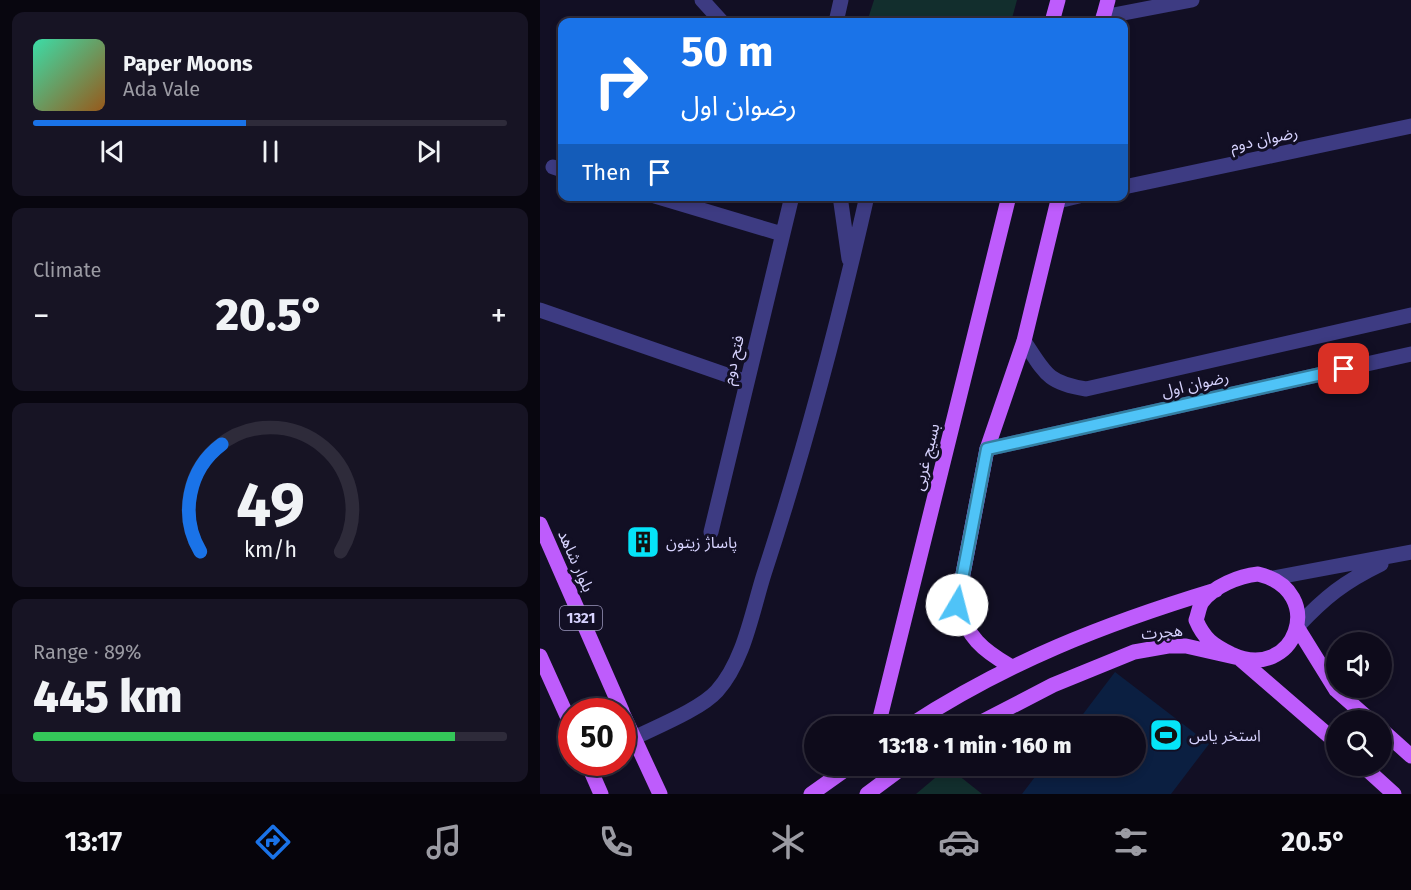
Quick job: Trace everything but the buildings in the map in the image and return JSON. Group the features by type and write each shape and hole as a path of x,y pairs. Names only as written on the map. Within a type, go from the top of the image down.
{"main road":[{"path":"1053,18 1058,0"},
{"path":"1103,18 1108,0"},
{"name":"بسیج غربی","path":"880,716 1008,201"},
{"path":"1010,666 984,651 965,628 957,605 987,449 1024,341 1052,201"},
{"name":"بلوار شاهد","path":"540,524 616,698"},
{"path":"1258,574 1273,578 1285,586 1294,598 1298,612 1297,627 1292,641 1275,655 1254,661 1239,658 1213,646 1202,635 1196,620 1202,602 1216,590 1245,576 1258,574"},
{"name":"هجرت","path":"926,716 1010,666 1105,625 1216,590"},
{"path":"1297,627 1336,690 1359,710"},
{"name":"هجرت","path":"993,716 1053,685 1134,652 1168,646 1186,646 1239,658 1326,733"},
{"path":"540,656 559,698"},
{"path":"1392,739 1411,756"},
{"name":"بلوار شاهد","path":"636,742 660,794"},
{"path":"593,776 601,794"},
{"path":"811,794 836,776"},
{"path":"867,794 891,776"},
{"path":"1374,776 1394,794"}],"street":[{"path":"702,0 718,18"},
{"path":"837,18 841,0"},
{"path":"1111,18 1192,0"},
{"name":"رضوان دوم","path":"1128,186 1411,126"},
{"path":"672,201 782,234"},
{"name":"فتح دوم","path":"711,532 791,201"},
{"path":"841,201 851,267"},
{"path":"636,737 686,712 716,692 736,663 794,482 851,267 866,201"},
{"path":"540,310 747,382"},
{"name":"رضوان اول","path":"1024,341 1040,366 1060,385 1086,389 1411,315"},
{"name":"رضوان اول","path":"987,449 1411,354"},
{"path":"1273,578 1405,554"},
{"path":"1297,627 1324,597 1346,581 1405,554"}],"green space":[{"path":"874,0 1017,0 1012,18 868,18"},
{"path":"937,776 959,776 982,794 916,794"}],"water":[{"name":"استخر یاس","path":"1115,672 1209,744 1171,794 1022,794 1036,776 1146,776 1146,716 1082,716"}],"place":[{"name":"پاساژ زیتون","path":"643,542"},
{"name":"استخر یاس","path":"1166,735"}],"route":[{"path":"957,605 987,449 1344,369"}]}
